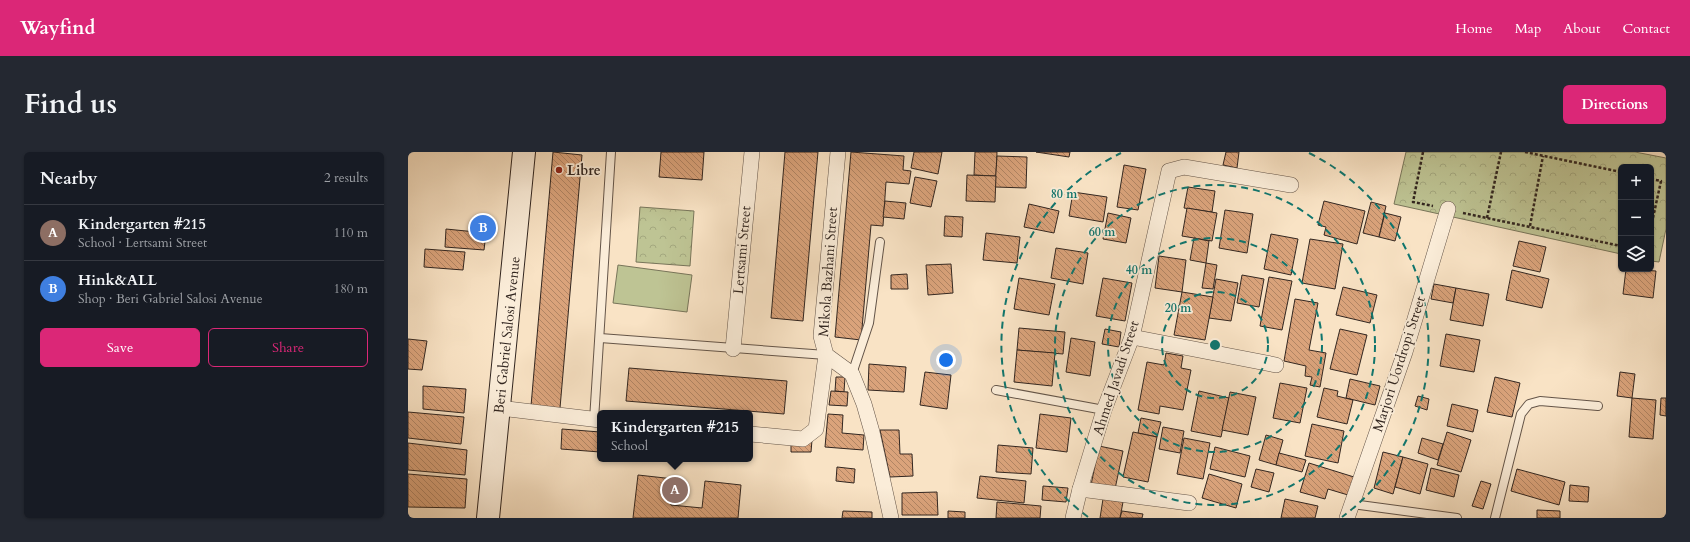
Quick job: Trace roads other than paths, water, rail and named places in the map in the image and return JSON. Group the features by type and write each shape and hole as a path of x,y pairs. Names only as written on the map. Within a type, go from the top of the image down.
{"main road":[{"name":"Beri Gabriel Salosi Avenue","path":"488,518 524,152"}],"street":[{"name":"Lertsami Street","path":"733,349 752,152"},
{"name":"Mikola Bazhani Street","path":"838,152 821,336 826,355 852,374"},
{"name":"Ahmed Javadi Street","path":"1073,518 1080,489 1104,410 1132,337 1169,171 1184,167 1291,185"},
{"name":"Marjori Uordropi Street","path":"1347,518 1405,352 1448,209"},
{"path":"1132,337 1276,365"},
{"path":"753,434 803,439 816,429 826,355"},
{"path":"852,374 864,404 872,432 891,518"},
{"path":"500,408 597,420"},
{"path":"1080,489 1189,503"}],"lane":[{"path":"597,410 611,152"},
{"path":"852,374 869,322 880,242"},
{"path":"600,338 826,355"},
{"path":"996,390 1104,410"},
{"path":"1496,518 1521,414 1529,404 1540,401 1598,406"},
{"path":"1352,504 1457,518"}],"place":[{"name":"Libre","path":"559,170"},
{"name":"Hink&ALL","path":"483,228"},
{"name":"Kindergarten #215","path":"675,490"}]}
